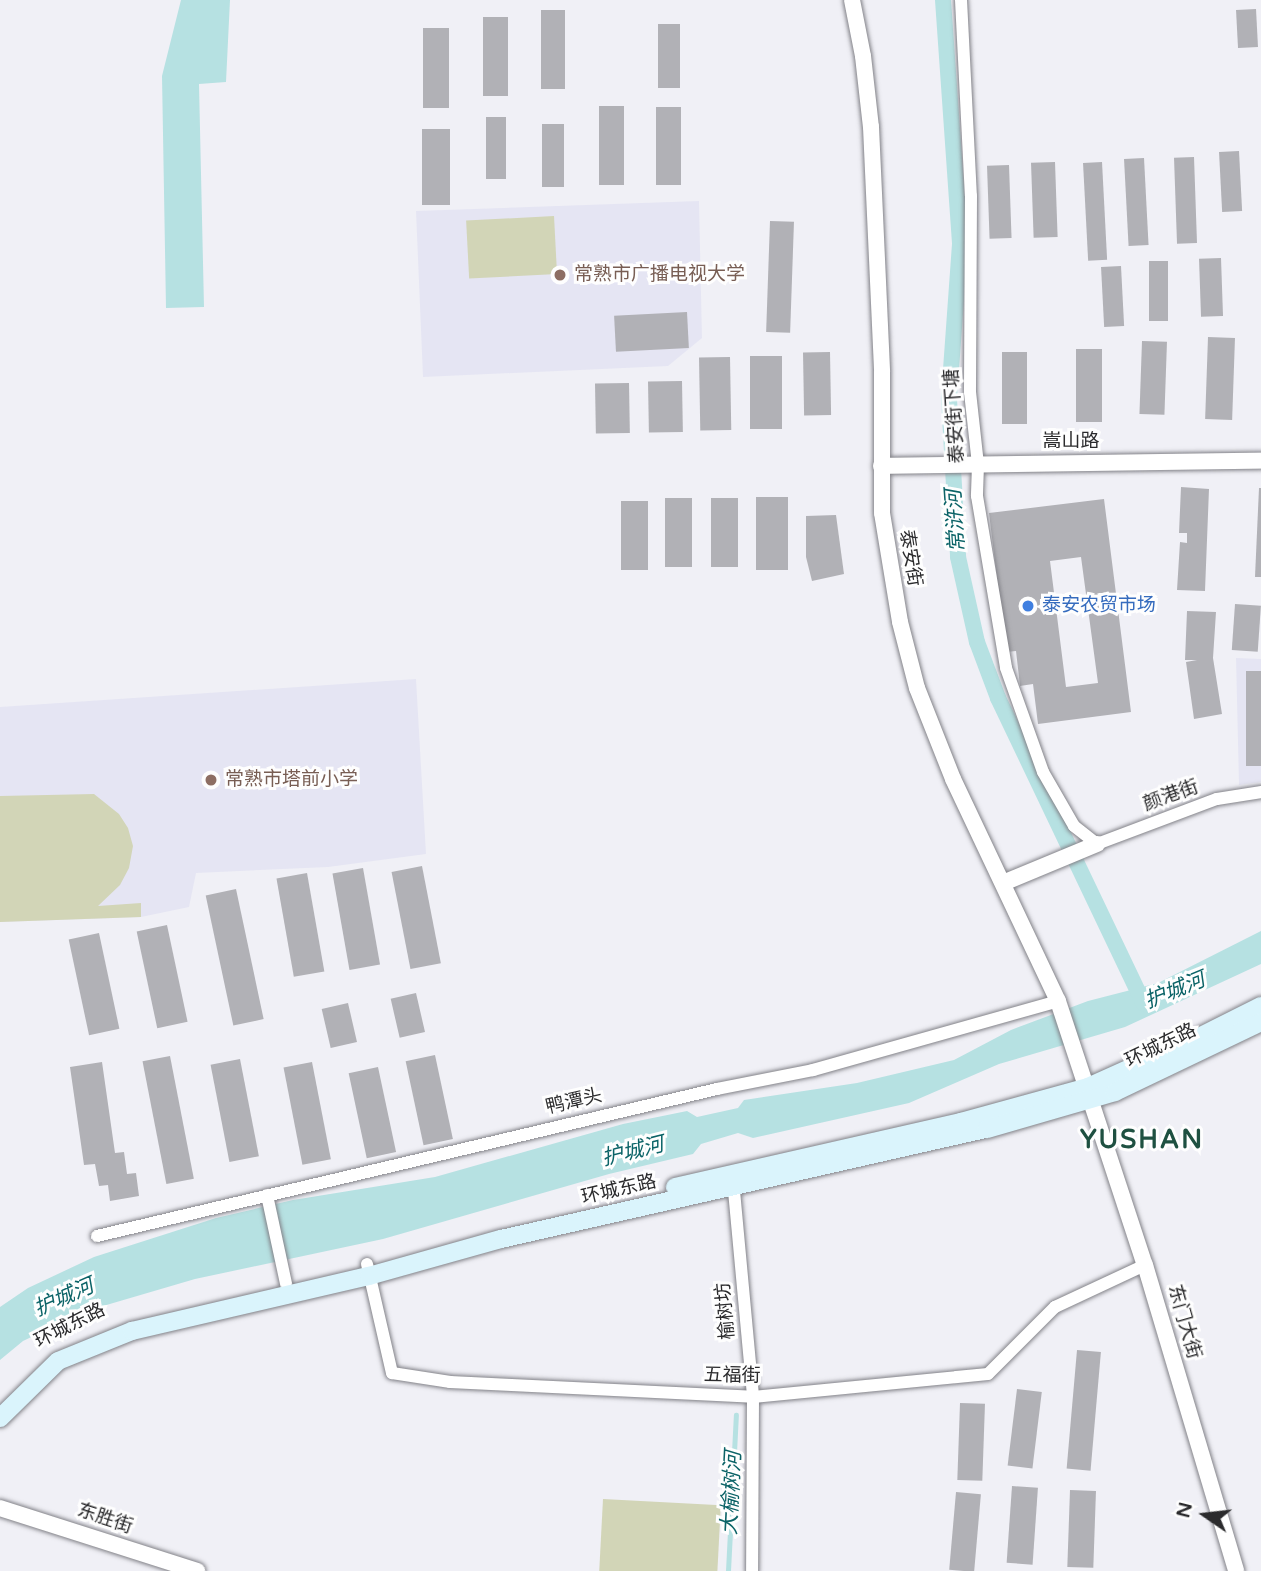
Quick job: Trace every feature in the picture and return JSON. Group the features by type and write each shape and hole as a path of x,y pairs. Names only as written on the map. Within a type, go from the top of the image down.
{"main road":[{"name":"环城东路","path":"1090,1093 1261,1006"},
{"name":"环城东路","path":"0,1418 58,1361 132,1331 961,1122 1090,1093 1261,1022"},
{"name":"环城东路","path":"0,1401 47,1357 121,1324 286,1284 368,1270"}],"street":[{"name":"泰安街","path":"852,0 871,127 881,372 881,466 887,551 917,688 953,779 1058,1001 1090,1093"},
{"name":"泰安街下塘","path":"961,0 971,196 970,392 978,465 977,496 985,554 1006,668 1043,772 1074,826 1097,844"},
{"name":"嵩山路","path":"881,466 1261,461"},
{"name":"颜港街","path":"1097,844 1217,799 1261,792"},
{"path":"1003,883 1097,844"},
{"name":"鸭潭头","path":"97,1236 704,1092 813,1070 1058,1001"},
{"name":"东门大街","path":"1090,1093 1145,1265 1236,1571"},
{"name":"榆树坊","path":"733,1179 753,1397 752,1571"},
{"path":"267,1195 286,1284"},
{"name":"五福街","path":"368,1270 392,1373 450,1382 753,1397 988,1374 1055,1307 1145,1265"},
{"name":"东胜街","path":"0,1508 197,1571"}],"shaded area":[{"name":"常熟市广播电视大学","path":"699,201 702,338 668,366 423,377 416,211"},
{"path":"1236,658 1261,659 1261,782 1239,785"},
{"name":"常熟市塔前小学","path":"416,679 426,854 328,867 196,873 189,907 141,917 0,922 0,707"}],"green space":[{"path":"554,216 557,274 469,279 466,221"},
{"path":"94,794 119,814 128,828 133,846 129,868 120,885 98,906 141,903 141,917 0,922 0,796"},
{"path":"603,1499 721,1505 717,1571 599,1571"}],"water":[{"path":"181,0 230,0 226,82 199,84 204,307 166,308 162,76"},
{"name":"护城河","path":"1261,931 1261,964 1125,1027 999,1064 909,1103 753,1138 738,1133 701,1144 693,1154 609,1174 383,1239 195,1279 86,1311 23,1341 0,1360 0,1307 28,1288 94,1257 216,1218 293,1200 435,1177 623,1124 687,1111 697,1117 738,1108 744,1100 857,1083 954,1060 1011,1030 1088,1001 1158,983"}],"building":[{"path":"1256,9 1258,47 1238,48 1236,10"},
{"path":"541,10 565,10 565,89 541,89"},
{"path":"483,17 508,17 508,96 483,96"},
{"path":"658,24 680,24 680,88 658,88"},
{"path":"423,28 449,28 449,108 423,108"},
{"path":"599,106 624,106 624,185 599,185"},
{"path":"656,107 681,107 681,185 656,185"},
{"path":"486,117 506,117 506,179 486,179"},
{"path":"542,124 564,124 564,187 542,187"},
{"path":"422,129 450,129 450,205 422,205"},
{"path":"1239,151 1242,211 1222,212 1219,152"},
{"path":"1194,157 1197,243 1177,244 1174,158"},
{"path":"1144,158 1149,245 1129,246 1124,159"},
{"path":"1055,162 1058,237 1034,238 1031,163"},
{"path":"1102,162 1107,260 1088,261 1083,163"},
{"path":"1009,165 1012,238 990,239 987,166"},
{"path":"770,221 794,222 790,333 766,332"},
{"path":"1221,258 1223,316 1201,317 1199,259"},
{"path":"1149,261 1168,261 1168,321 1149,321"},
{"path":"1121,266 1124,326 1104,327 1101,267"},
{"path":"687,312 689,348 616,352 614,316"},
{"path":"1208,337 1235,338 1232,420 1205,419"},
{"path":"1142,341 1167,342 1164,415 1139,414"},
{"path":"1076,349 1102,349 1102,422 1076,422"},
{"path":"803,352 830,352 831,415 804,415"},
{"path":"1002,352 1027,352 1027,424 1002,424"},
{"path":"750,356 782,356 782,429 750,429"},
{"path":"730,357 731,430 700,431 699,358"},
{"path":"682,381 683,432 649,433 648,382"},
{"path":"629,383 630,433 596,434 595,384"},
{"path":"1181,487 1209,489 1205,591 1177,590 1180,542 1187,543 1187,533 1179,533"},
{"path":"1259,488 1261,577 1255,577"},
{"path":"756,497 788,497 788,570 756,570"},
{"path":"665,498 692,498 692,567 665,567"},
{"path":"711,498 738,498 738,567 711,567"},
{"name":"泰安农贸市场","path":"1104,499 1131,712 1038,724 1033,684 1020,686 1016,651 1006,652 989,513","holes":["1081,557 1098,683 1066,687 1050,561"]},
{"path":"621,501 648,501 648,570 621,570"},
{"path":"836,515 844,574 812,581 806,557 806,516"},
{"path":"1235,604 1261,606 1258,652 1232,650"},
{"path":"1187,611 1216,612 1213,658 1222,714 1194,719 1186,662 1197,660 1185,660"},
{"path":"1246,671 1261,671 1261,766 1246,766"},
{"path":"422,866 441,963 410,969 392,872"},
{"path":"363,868 380,965 349,970 332,873"},
{"path":"307,873 324,971 294,977 276,878"},
{"path":"236,889 264,1019 233,1026 206,895"},
{"path":"167,925 188,1022 157,1028 137,931"},
{"path":"99,933 119,1029 89,1035 69,939"},
{"path":"416,993 425,1032 400,1038 391,999"},
{"path":"348,1003 357,1042 331,1048 322,1009"},
{"path":"435,1055 453,1139 424,1145 406,1061"},
{"path":"170,1056 194,1179 166,1184 143,1061"},
{"path":"240,1059 259,1156 229,1162 211,1065"},
{"path":"102,1062 115,1153 124,1152 127,1174 136,1173 139,1196 110,1201 108,1185 99,1186 95,1164 84,1165 70,1067"},
{"path":"312,1062 331,1159 302,1165 284,1068"},
{"path":"378,1067 396,1152 367,1158 349,1073"},
{"path":"1077,1350 1101,1352 1091,1471 1067,1469"},
{"path":"1017,1389 1042,1392 1032,1468 1008,1465"},
{"path":"960,1403 985,1404 982,1481 957,1480"},
{"path":"1012,1486 1038,1488 1033,1565 1007,1563"},
{"path":"1070,1490 1096,1491 1093,1568 1067,1567"},
{"path":"956,1492 981,1494 974,1571 949,1570"}],"waterway":[{"name":"常浒河","path":"943,0 960,244 949,399 958,557 977,642 998,698 1144,1004"},
{"name":"大榆树河","path":"728,1571 736,1415"}],"place":[{"name":"常熟市广播电视大学","path":"560,275"},
{"name":"泰安农贸市场","path":"1028,606"},
{"name":"常熟市塔前小学","path":"211,780"}],"district":[{"name":"YUSHAN","path":"1142,1140"}]}
